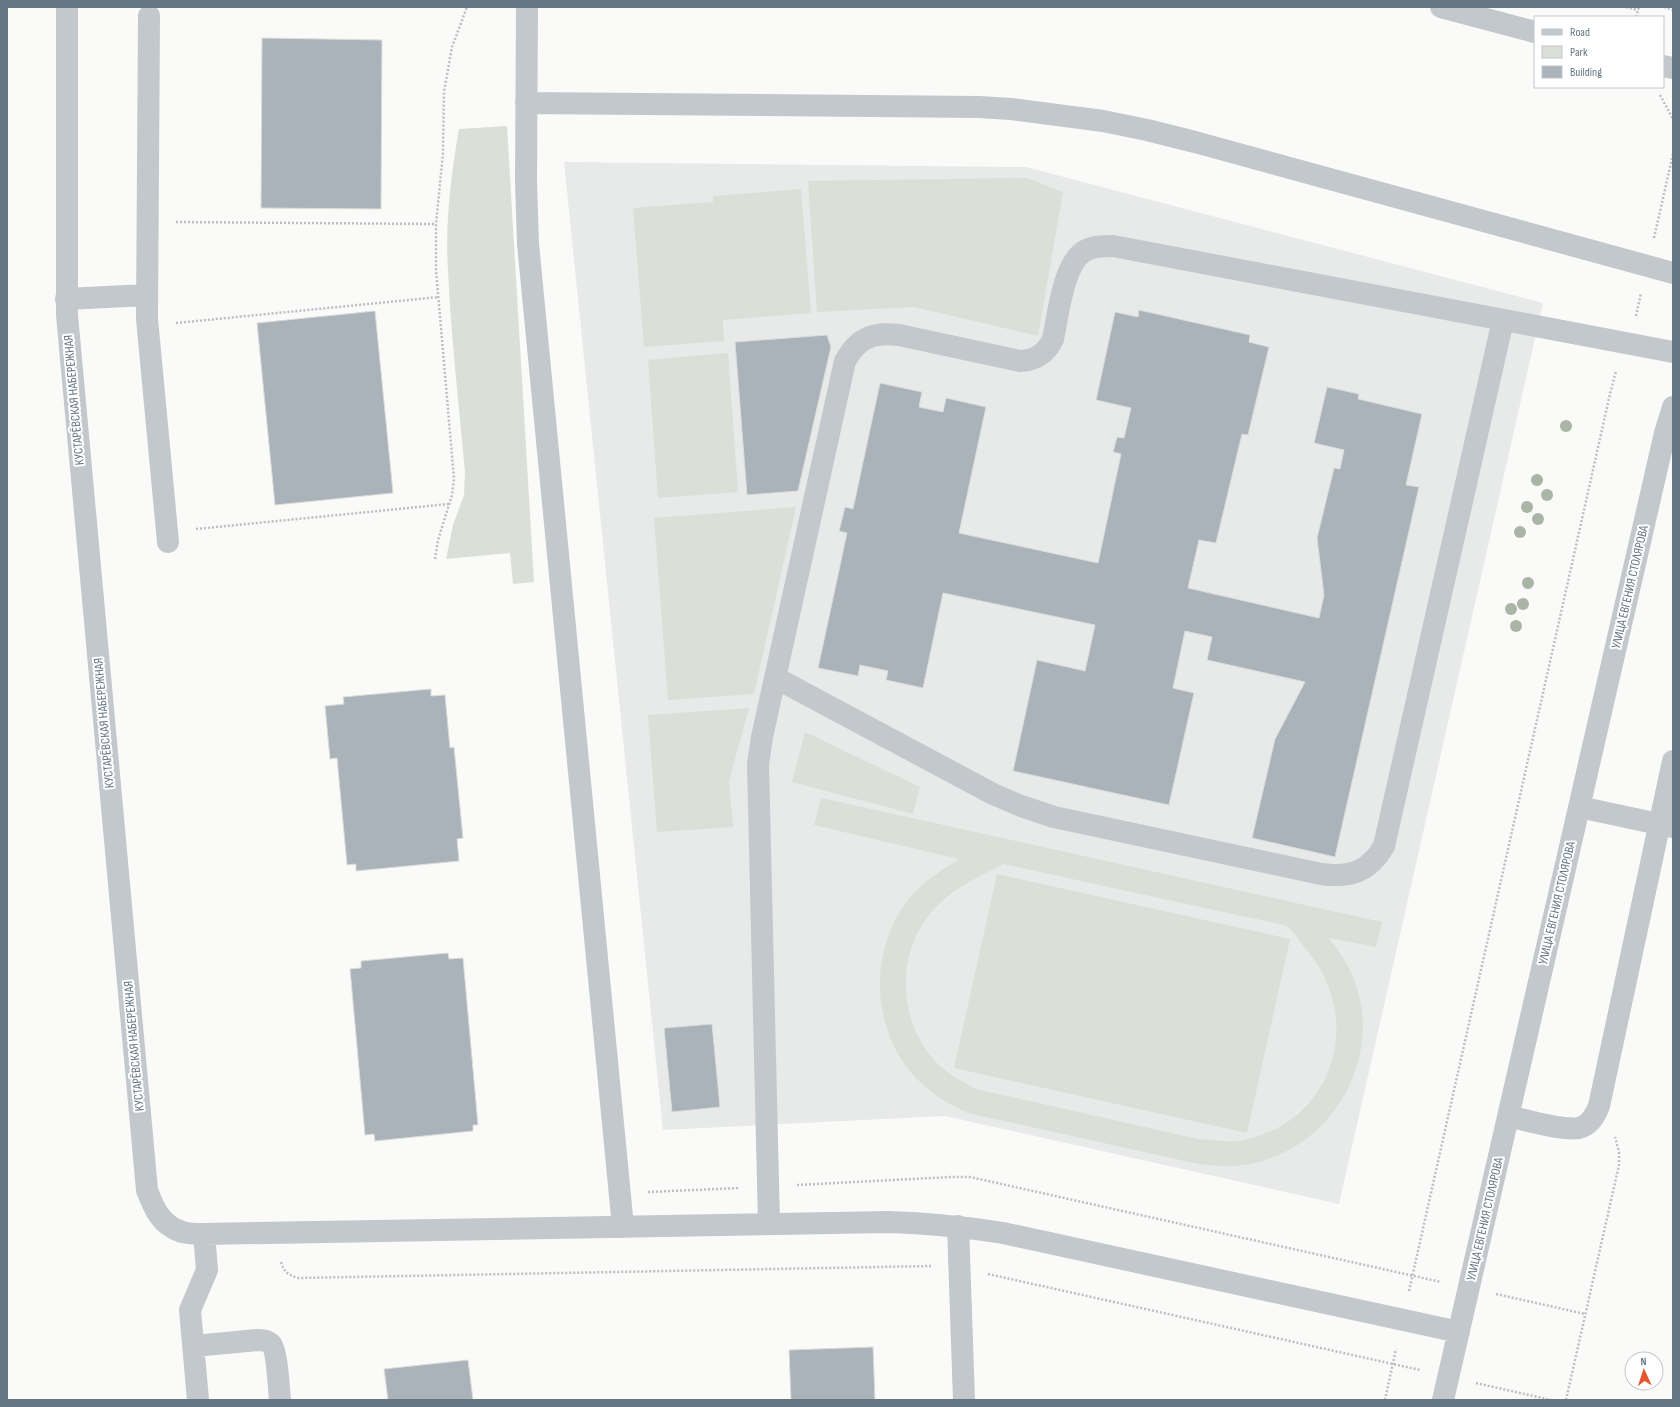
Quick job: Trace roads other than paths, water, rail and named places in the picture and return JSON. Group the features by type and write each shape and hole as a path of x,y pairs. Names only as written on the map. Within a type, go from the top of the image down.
{"street":[{"name":"КУСТАРЁВСКАЯ НАБЕРЕЖНАЯ","path":"67,7 66,299 147,1190 154,1210 164,1221 182,1232 204,1234 889,1222 958,1226 1011,1234 1459,1332"},
{"path":"527,7 526,182 530,269 622,1227"},
{"path":"1441,7 1534,32"},
{"path":"149,16 147,222 148,326 168,537"},
{"path":"526,103 979,107 1057,114 1147,130 1195,142 1673,273"},
{"path":"769,1224 758,781 762,737 845,361 851,350 870,336 883,333 1020,361 1039,357 1049,348 1053,339 1067,274 1074,262 1083,252 1097,246 1113,246 1673,352"},
{"path":"66,299 147,294"},
{"path":"776,678 993,794 1021,806 1054,816 1321,874 1338,876 1352,874 1361,870 1375,859 1384,846 1503,320"},
{"name":"УЛИЦА ЕВГЕНИЯ СТОЛЯРОВА","path":"1443,1400 1665,433 1673,407"},
{"path":"1508,1116 1565,1128 1579,1128 1588,1123 1595,1116 1599,1106 1666,826 1673,761"},
{"path":"1579,807 1666,826"},
{"path":"958,1226 964,1400"},
{"path":"198,1400 190,1310 208,1270 204,1234"},
{"path":"194,1346 266,1340 273,1345 280,1400"}]}
